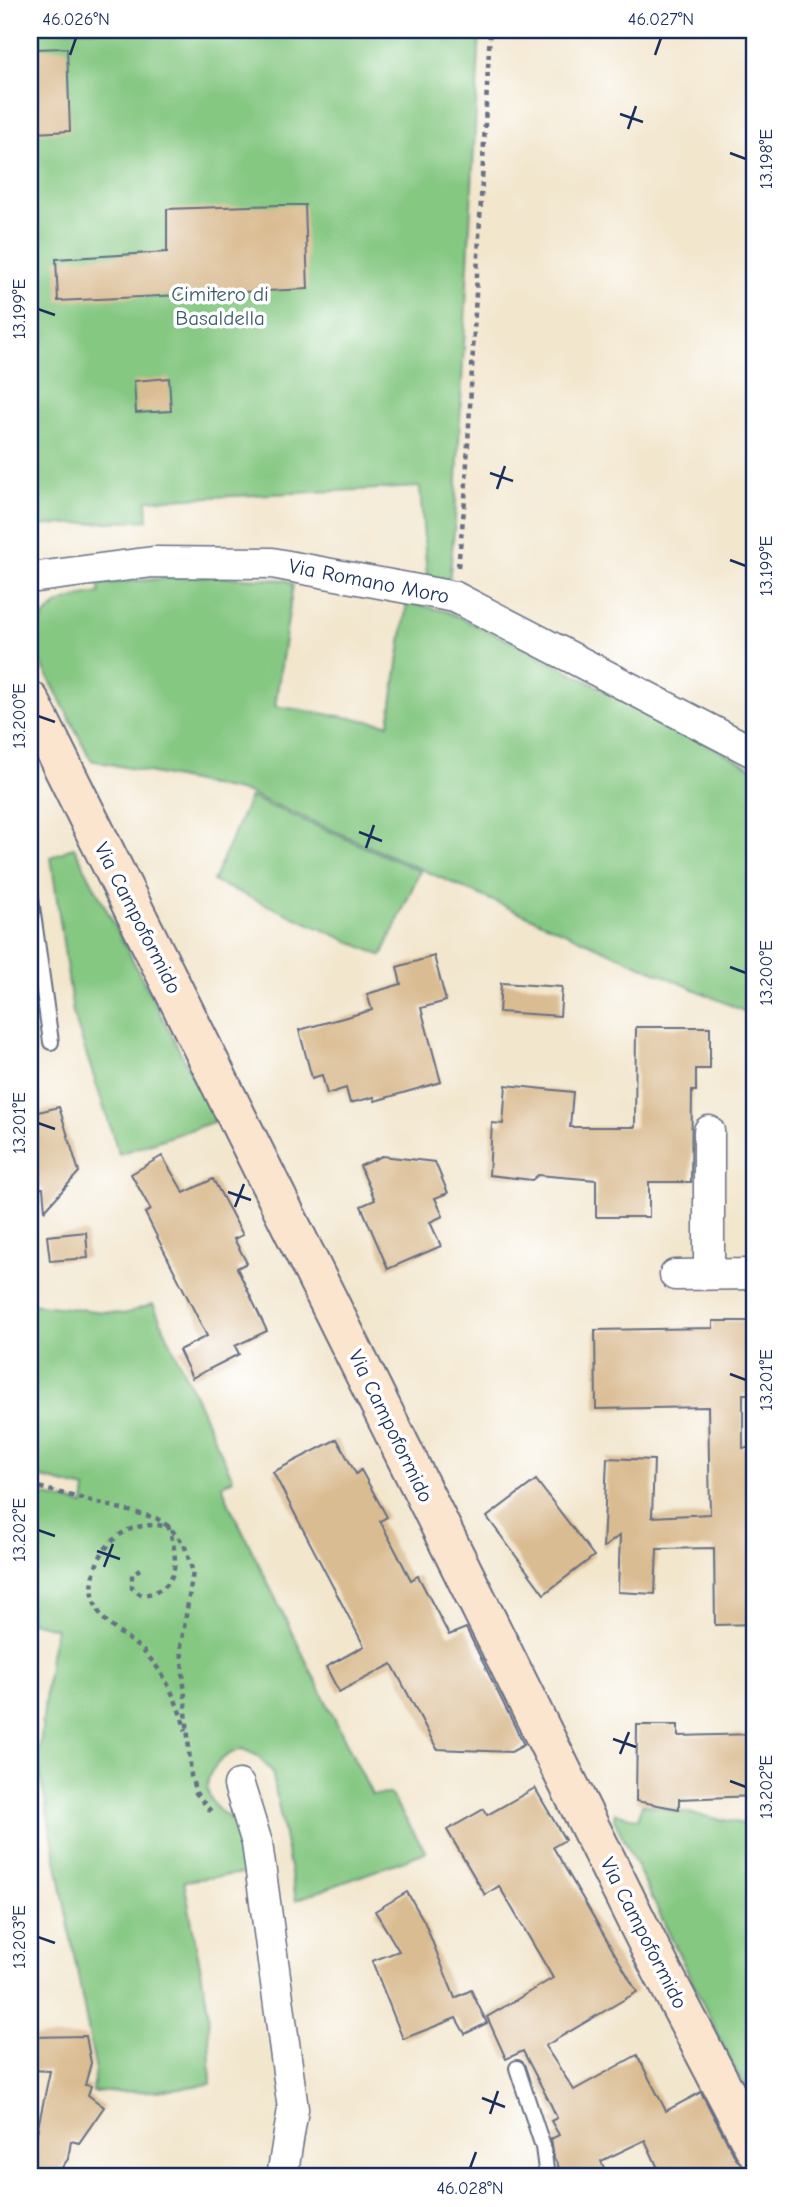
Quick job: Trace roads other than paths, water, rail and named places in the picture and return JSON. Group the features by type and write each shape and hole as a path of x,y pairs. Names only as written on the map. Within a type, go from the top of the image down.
{"main road":[{"name":"Via Campoformido","path":"30,701 651,1950 755,2148"}],"street":[{"name":"Via Romano Moro","path":"30,578 153,562 272,563 455,597 755,753"},
{"path":"709,1131 709,1274"},
{"path":"675,1275 755,1274"},
{"path":"239,1785 257,1843 293,2109 282,2177"}],"lane":[{"path":"30,892 51,1042"},
{"path":"517,2068 543,2147 547,2177"}],"park label":[{"name":"Cimitero di Basaldella","path":"220,306"}]}
